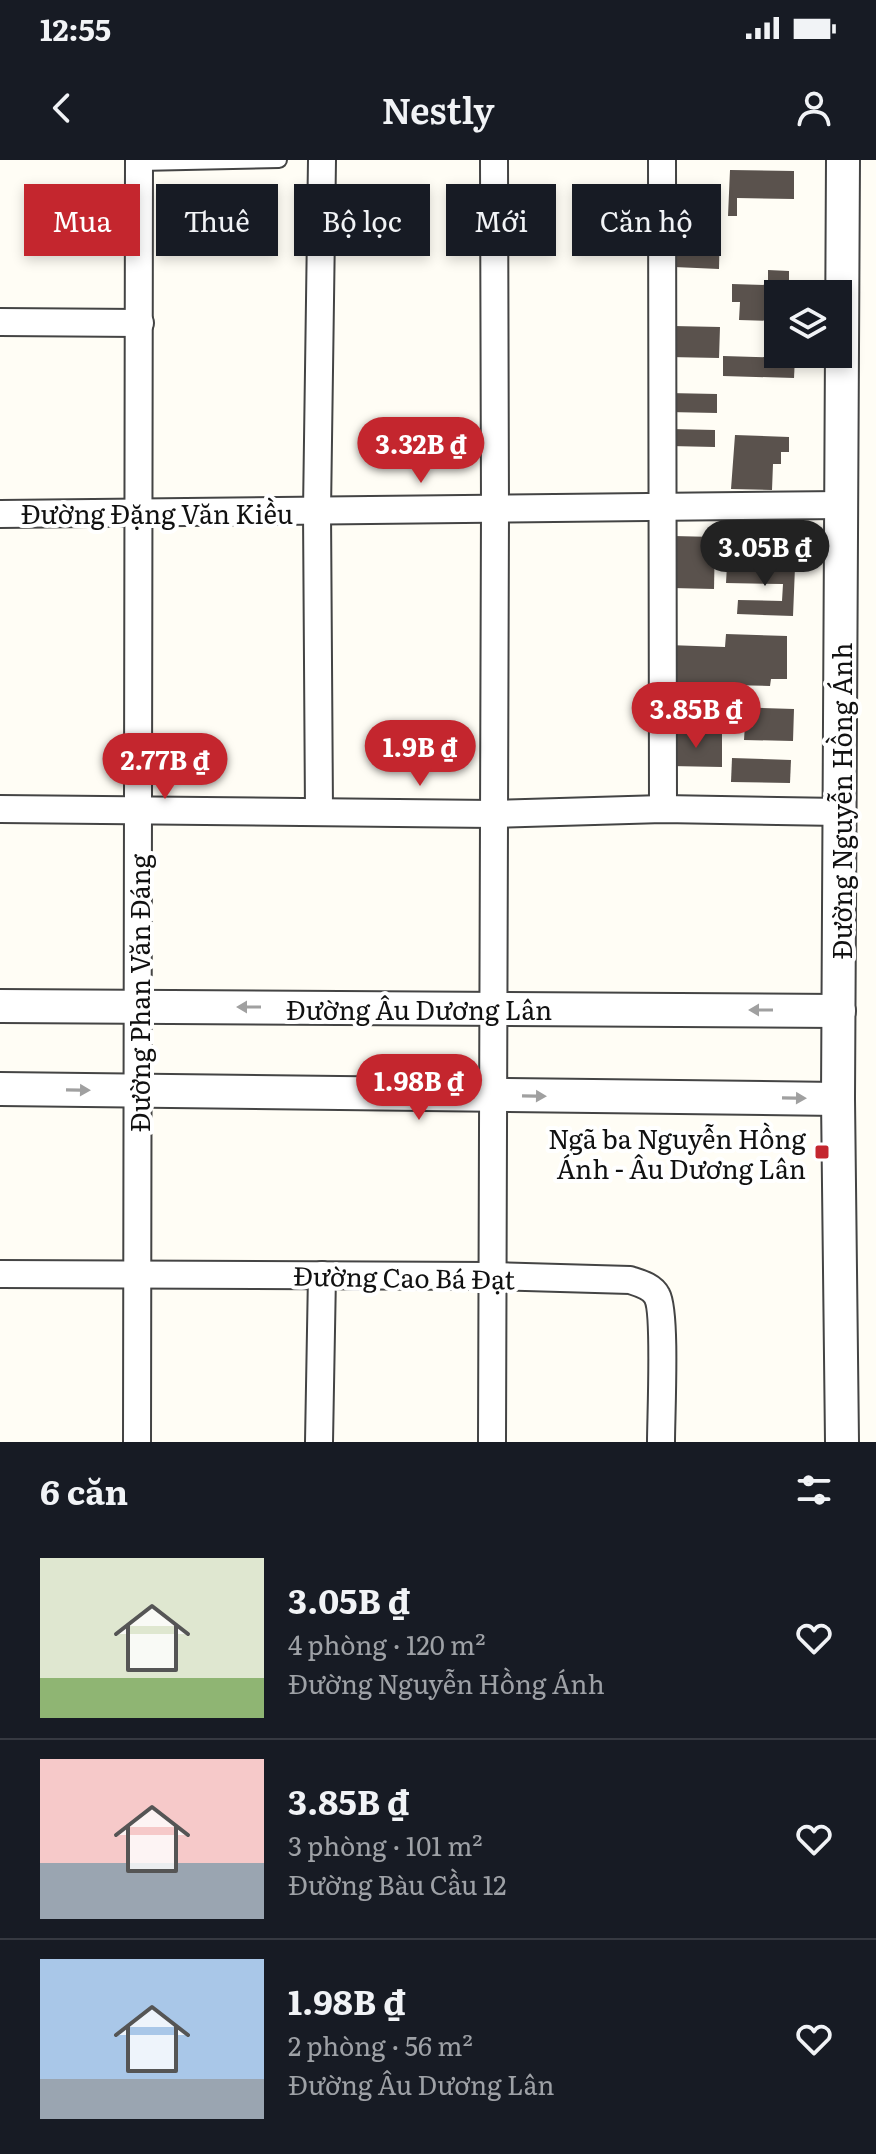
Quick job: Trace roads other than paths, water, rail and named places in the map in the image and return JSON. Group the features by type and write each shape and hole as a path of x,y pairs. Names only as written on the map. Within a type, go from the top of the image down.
{"street":[{"path":"319,812 317,511 322,160"},
{"path":"492,1442 494,160"},
{"path":"662,160 663,809"},
{"name":"Đường Nguyễn Hồng Ánh","path":"842,1442 838,1099 843,160"},
{"name":"Đường Phan Văn Đáng","path":"137,1442 139,161"},
{"path":"0,322 140,323"},
{"name":"Đường Đặng Văn Kiều","path":"0,514 842,505"},
{"path":"0,809 493,814 663,809 840,812"},
{"name":"Đường Âu Dương Lân","path":"0,1006 839,1011"},
{"path":"0,1089 838,1099"},
{"name":"Đường Cao Bá Đạt","path":"0,1274 493,1276 630,1280 646,1285 657,1296 661,1318 661,1442"},
{"path":"319,1442 322,1275"}],"lane":[{"path":"139,161 279,160"}],"place":[{"name":"Ngã ba Nguyễn Hồng Ánh - Âu Dương Lân","path":"822,1152"}]}
